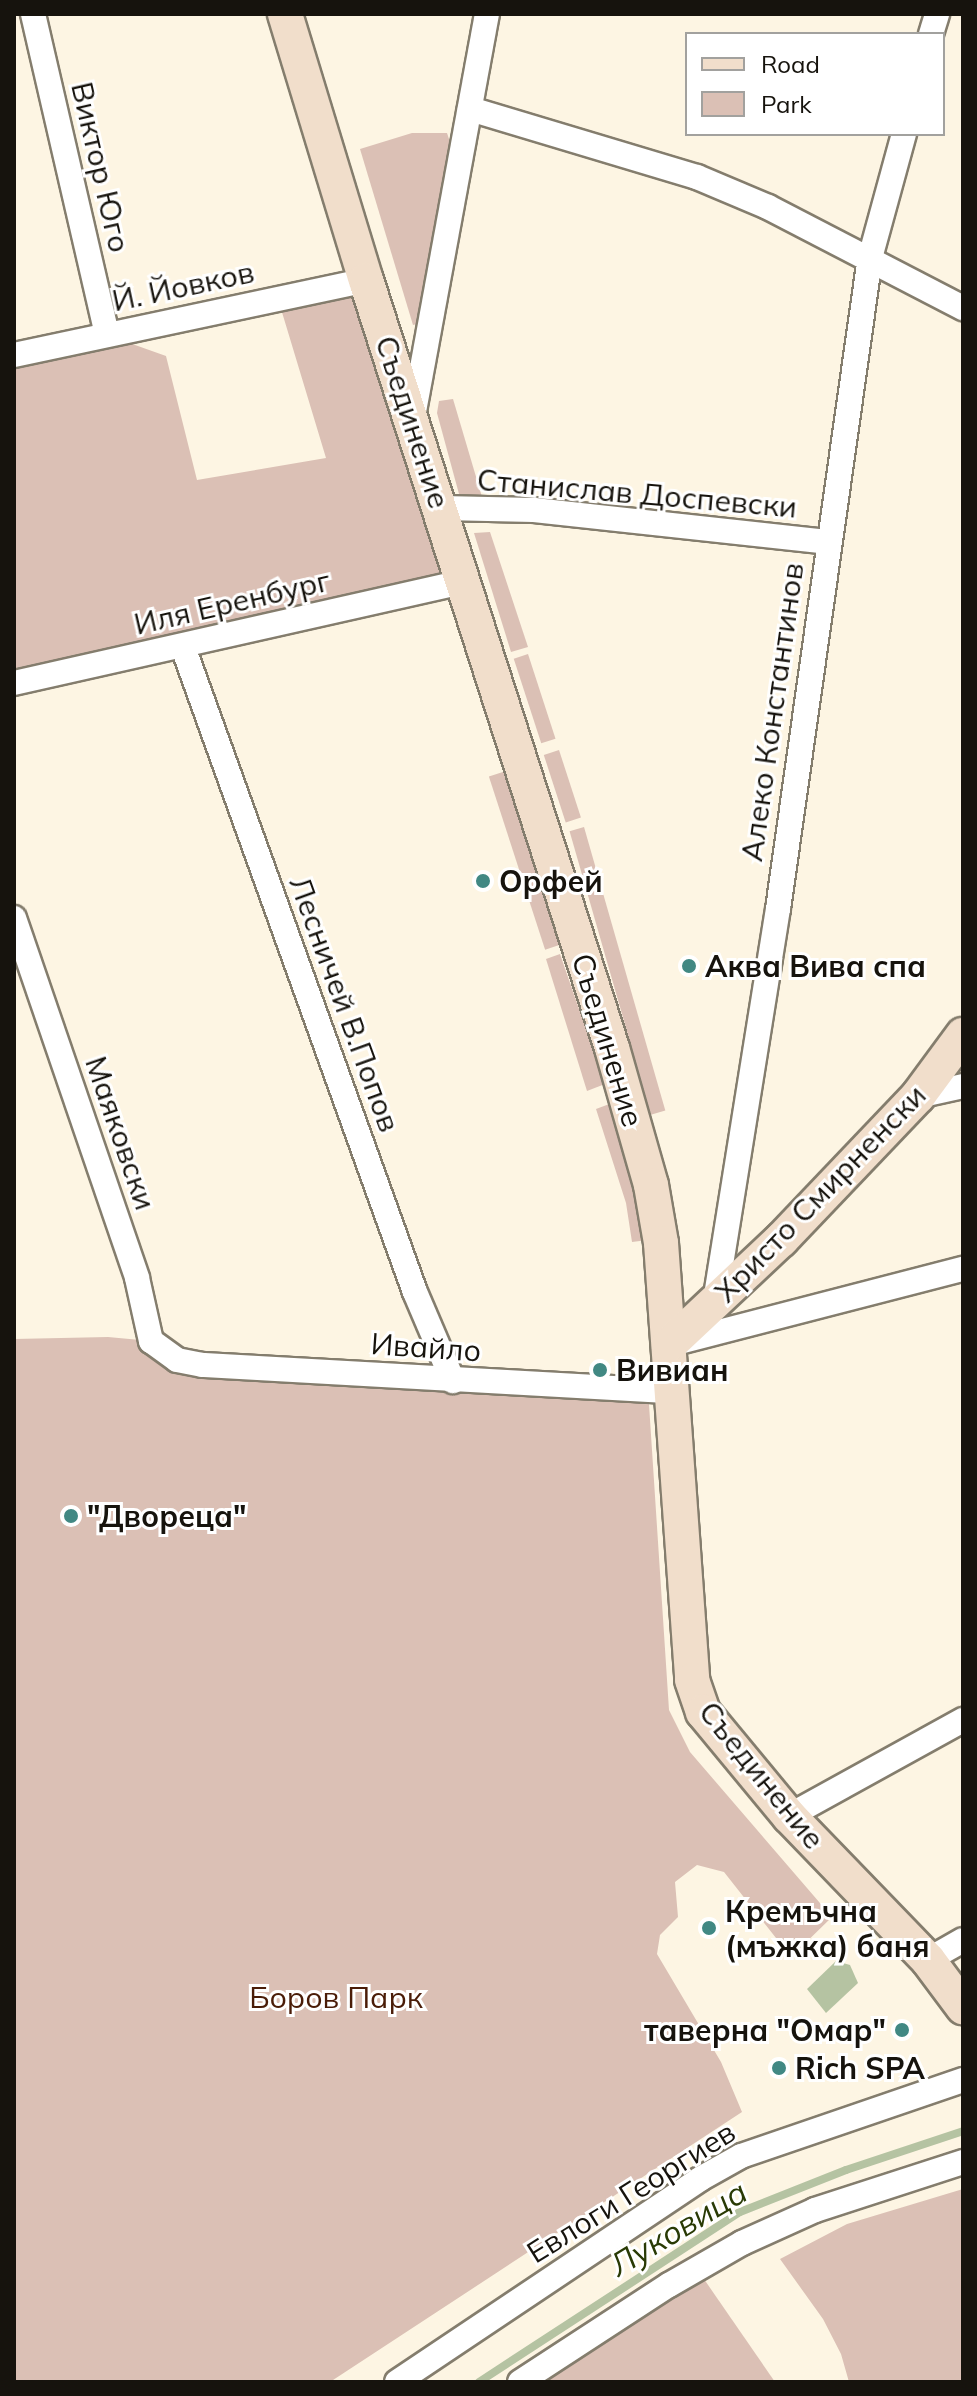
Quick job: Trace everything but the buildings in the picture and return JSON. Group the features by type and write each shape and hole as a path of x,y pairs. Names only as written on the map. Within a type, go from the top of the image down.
{"street":[{"name":"Виктор Юго","path":"33,14 107,335"},
{"name":"Съединение","path":"285,14 366,280 442,508 635,1124 661,1243 692,1680 703,1712 789,1816 928,1960 963,2007"},
{"path":"412,420 487,14"},
{"path":"470,109 697,177 870,258 963,308"},
{"name":"Алеко Константинов","path":"715,1302 775,925 827,542 870,258 903,136"},
{"name":"Й. Йовков","path":"14,355 366,280"},
{"name":"Станислав Доспевски","path":"442,508 534,510 827,542"},
{"name":"Иля Еренбург","path":"14,683 463,582"},
{"name":"Лесничей В.Попов","path":"183,647 415,1292 453,1381"},
{"name":"Маяковски","path":"14,918 137,1278 151,1341 177,1360"},
{"name":"Христо Смирненски","path":"669,1345 781,1240 918,1096 963,1035"},
{"path":"918,1096 963,1086"},
{"path":"669,1345 963,1269"},
{"name":"Ивайло","path":"177,1360 203,1365 453,1381 672,1391"},
{"path":"789,1816 963,1720"},
{"path":"928,1960 963,1940"},
{"name":"Евлоги Георгиев","path":"397,2382 700,2179 741,2156 963,2080"},
{"path":"520,2382 669,2285 742,2243 815,2210 963,2162"}],"green space":[{"path":"412,133 447,133 451,145 424,322 413,325 360,149"},
{"path":"366,280 463,582 14,683 14,355 107,335 166,356 197,480 326,458 278,299"},
{"path":"453,399 482,497 459,494 437,413 439,401"},
{"path":"490,532 528,647 511,652 474,533"},
{"path":"528,654 556,739 541,743 514,659"},
{"path":"559,750 581,818 566,822 544,755"},
{"path":"506,771 562,944 545,950 489,777"},
{"path":"584,827 665,1111 651,1115 570,831"},
{"path":"560,954 605,1084 587,1091 546,959"},
{"path":"612,1103 648,1240 632,1242 626,1203 596,1109"},
{"name":"Боров Парк","path":"108,1337 151,1341 177,1360 648,1389 669,1710 690,1752 832,1917 791,1957 724,1872 697,1865 675,1882 678,1917 660,1935 657,1954 721,2062 742,2112 330,2382 14,2382 14,1339"},
{"path":"963,2189 963,2382 849,2382 841,2354 823,2319 780,2259 847,2224"},
{"path":"697,2269 775,2382 537,2382"}],"shaded area":[{"path":"836,1961 850,1965 858,1983 826,2013 807,1989"}],"waterway":[{"name":"Луковица","path":"479,2382 740,2212 846,2170 963,2131"}],"place":[{"name":"Орфей","path":"483,881"},
{"name":"Аква Вива спа","path":"689,966"},
{"name":"Вивиан","path":"600,1370"},
{"name":"\"Двореца\"","path":"71,1516"},
{"name":"Кремъчна (мъжка) баня","path":"709,1928"},
{"name":"таверна \"Омар\"","path":"902,2030"},
{"name":"Rich SPA","path":"779,2068"}]}
